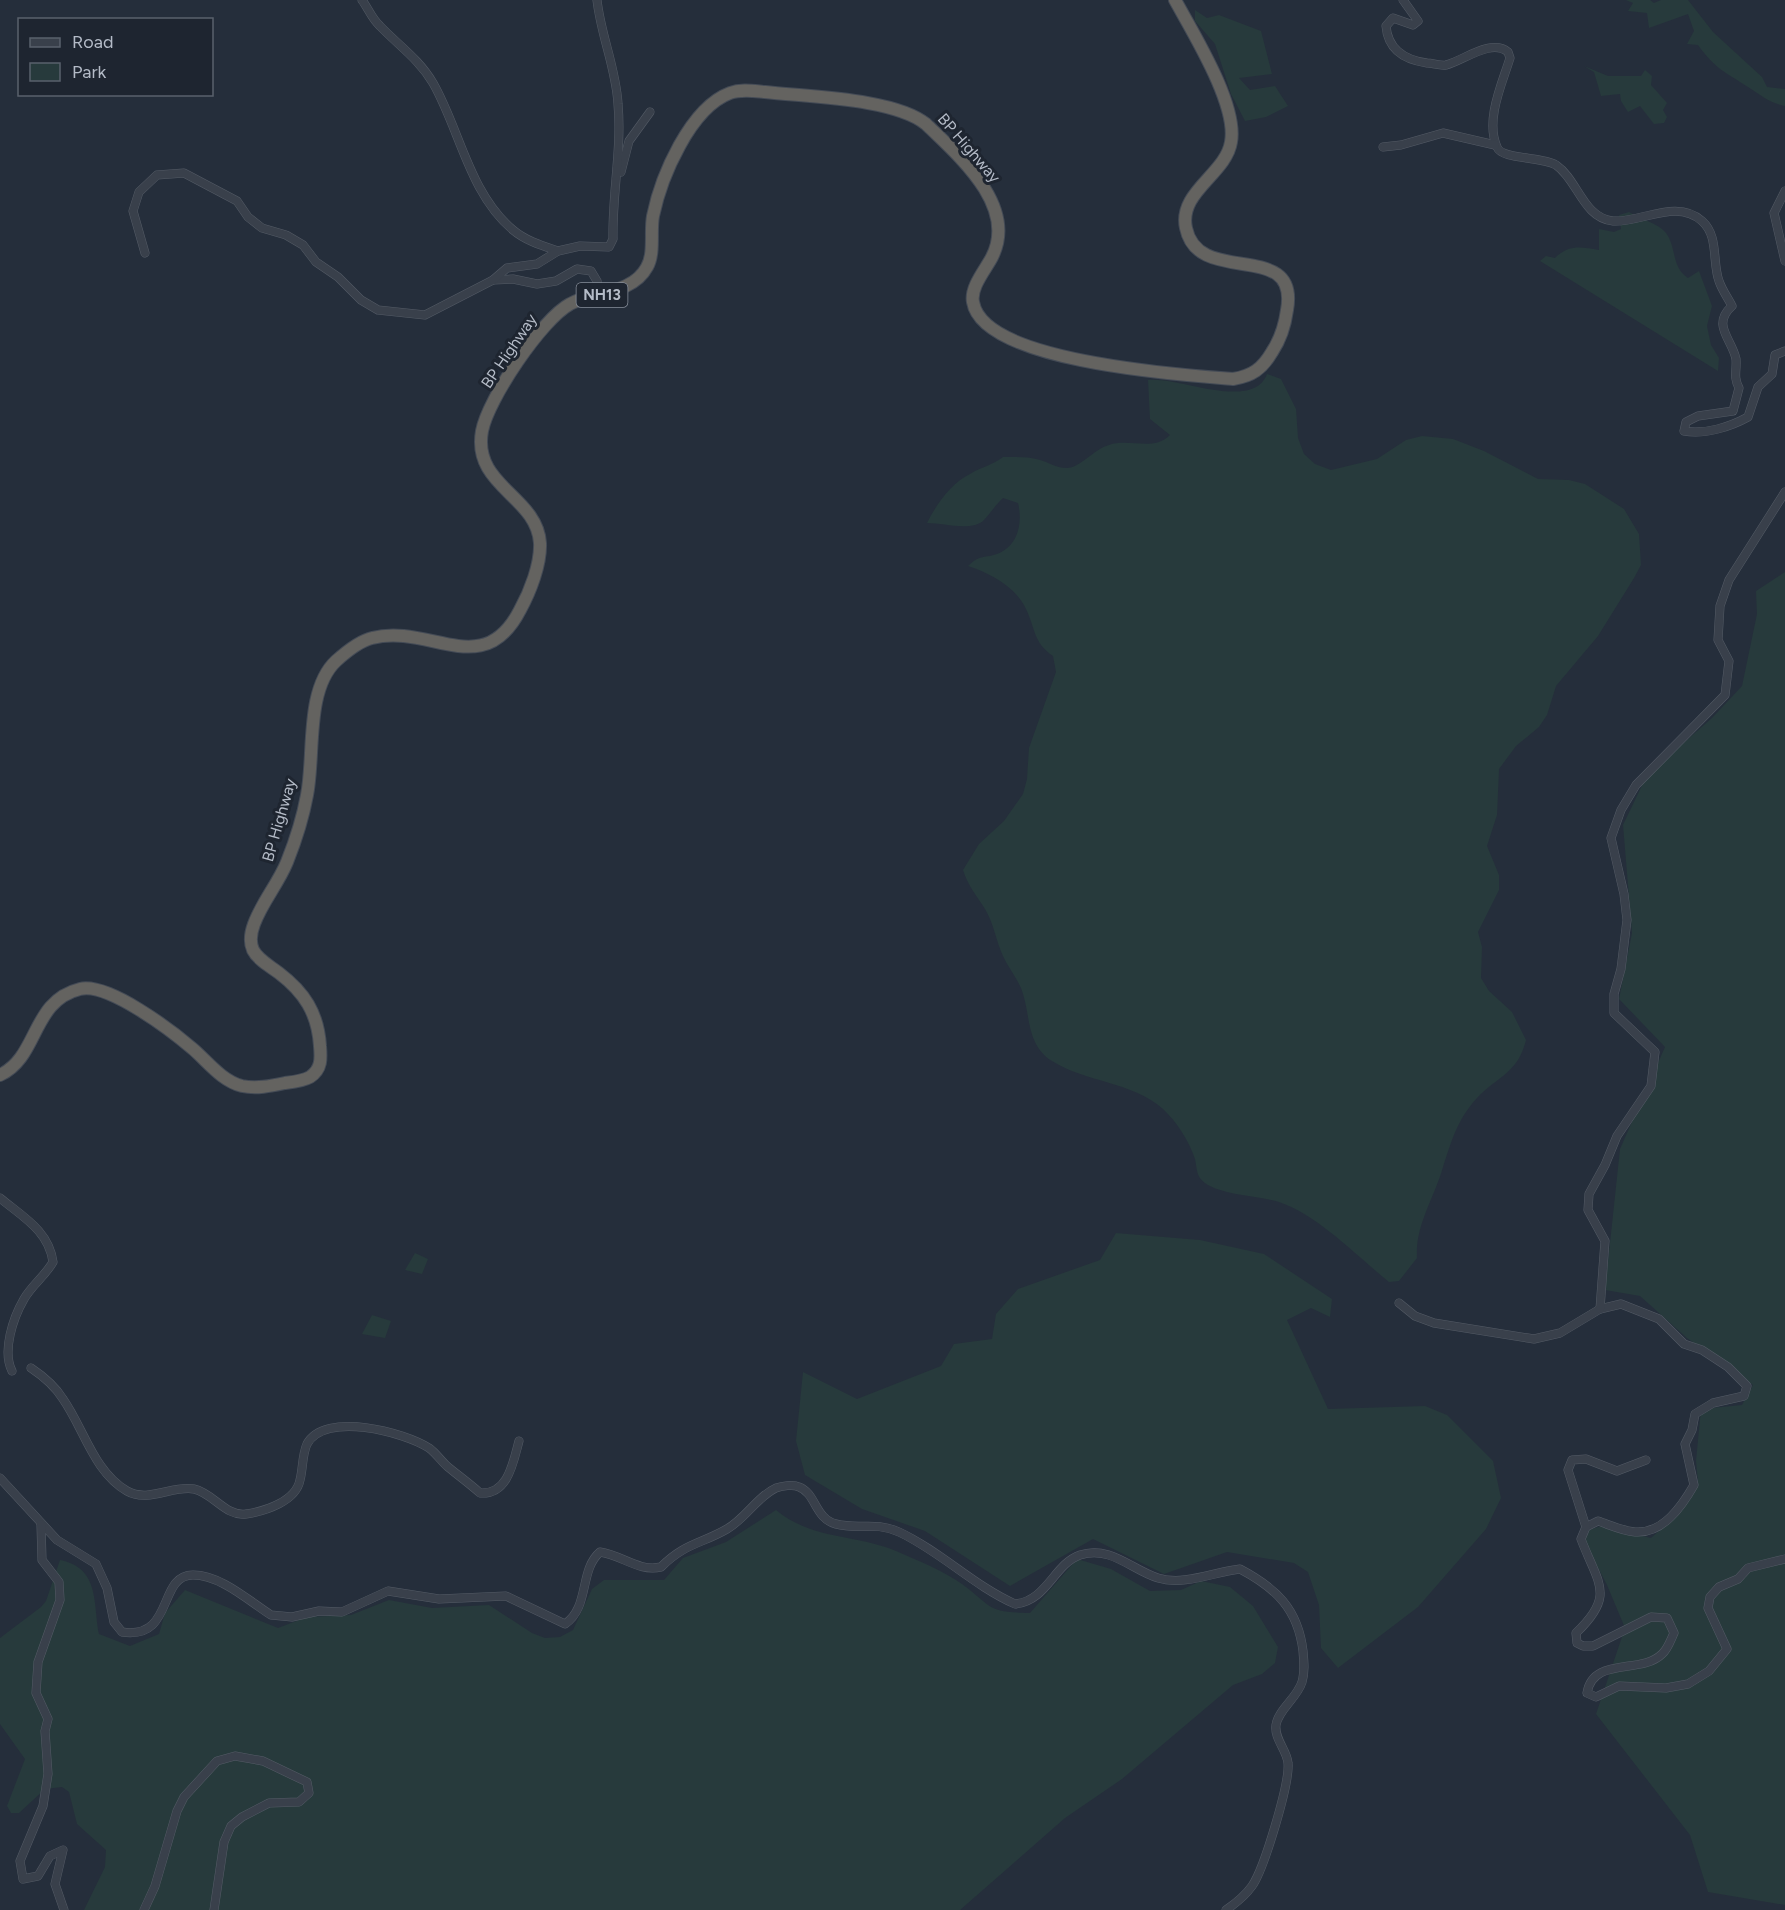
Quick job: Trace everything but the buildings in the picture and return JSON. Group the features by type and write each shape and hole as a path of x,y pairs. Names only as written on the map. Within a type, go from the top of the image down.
{"highway":[{"name":"BP Highway","path":"0,1075 14,1068 22,1058 45,1011 69,994 89,988 117,999 160,1024 223,1077 240,1086 269,1086 303,1080 317,1070 321,1060 314,1013 297,988 254,953 251,937 257,918 286,864 307,796 315,708 320,686 326,672 337,660 368,639 383,636 418,638 472,648 495,642 509,629 528,593 540,544 526,511 490,474 481,448 482,430 502,387 546,323 575,300 599,296 628,284 648,267 654,213 662,186 681,143 715,102 735,92 765,92 877,105 908,112 926,124 957,155 990,198 998,216 999,233 994,254 975,289 972,300 980,318 996,332 1068,360 1233,380 1254,373 1263,366 1278,342 1288,307 1288,285 1282,277 1266,268 1212,258 1198,251 1189,241 1185,225 1186,213 1194,196 1229,151 1232,125 1207,58 1175,0"}],"street":[{"path":"362,0 379,26 409,52 433,82 474,176 492,207 513,230 534,243 558,251"},
{"path":"145,253 133,211 139,192 157,176 184,173 237,201 248,217 262,228 286,235 303,245 316,262 338,277 361,300 378,310 425,315 493,280 507,268 537,264 558,251 580,246 609,247 613,239 618,105 610,54 600,27 597,0"},
{"path":"1403,0 1418,21 1413,25 1392,18 1386,26 1387,35 1393,47 1413,61 1445,65 1489,50 1501,48 1508,52 1510,58 1495,111 1496,145"},
{"path":"612,218 622,163 629,141 650,112"},
{"path":"1383,147 1401,145 1443,133 1496,145 1505,155 1531,157 1557,166 1591,210 1604,219 1616,221 1669,211 1690,214 1702,220 1710,231 1718,280 1732,306 1722,319 1722,330 1735,357 1735,379 1739,388 1733,411 1698,416 1686,422 1684,431 1697,433 1703,430 1729,428 1748,417 1758,387 1772,374 1775,355 1785,351"},
{"path":"1785,191 1774,213 1785,261"},
{"path":"493,280 513,279 537,284 556,281 577,269 591,271 597,281 599,296"},
{"path":"1600,1309 1605,1240 1588,1210 1589,1194 1605,1165 1617,1136 1651,1086 1655,1052 1614,1013 1614,994 1621,969 1627,921 1624,894 1611,838 1621,810 1636,785 1725,695 1729,661 1718,640 1720,606 1729,580 1785,492"},
{"path":"0,1198 43,1233 51,1247 53,1262 23,1301 13,1327 7,1361 12,1371"},
{"path":"1399,1303 1415,1316 1434,1323 1534,1340 1560,1333 1600,1309 1621,1304 1659,1319 1684,1344 1702,1350 1720,1361 1746,1386 1744,1396 1713,1403 1695,1414 1692,1430 1685,1444 1694,1485 1681,1506 1667,1521 1650,1530 1638,1532 1599,1521 1586,1527"},
{"path":"31,1368 43,1376 63,1399 98,1461 112,1479 127,1491 136,1495 189,1488 201,1491 226,1509 245,1515 285,1502 299,1487 307,1445 316,1434 325,1430 350,1425 390,1432 411,1440 429,1448 480,1493 489,1494 498,1491 502,1485 514,1460 519,1441"},
{"path":"1646,1460 1617,1471 1586,1459 1572,1460 1568,1470 1586,1527 1581,1539 1599,1582 1600,1597 1596,1614 1576,1633 1577,1642 1583,1646 1593,1646 1651,1617 1667,1618 1674,1633 1663,1653 1649,1663 1597,1673 1590,1681 1587,1693 1596,1697 1619,1686 1666,1688 1688,1684 1709,1671 1727,1649 1708,1608 1710,1597 1719,1587 1738,1579 1748,1568 1785,1559"},
{"path":"0,1478 57,1540 96,1564 107,1588 114,1622 122,1632 131,1634 143,1633 154,1624 161,1616 177,1582 183,1577 194,1575 213,1580 271,1615 281,1617 319,1611 342,1612 388,1591 439,1599 506,1596 566,1624 576,1613 592,1559 600,1552 643,1568 661,1567 673,1555 695,1542 726,1529 742,1518 766,1494 778,1487 795,1485 807,1493 824,1518 835,1524 877,1525 899,1533 953,1563 1015,1604 1031,1600 1079,1555 1097,1553 1110,1555 1157,1578 1171,1581 1240,1569 1271,1588 1294,1615 1300,1630 1305,1669 1298,1691 1276,1724 1276,1734 1288,1762 1286,1787 1260,1870 1242,1899 1226,1910"},
{"path":"41,1524 42,1560 59,1582 60,1600 38,1662 36,1693 48,1719 45,1731 48,1774 43,1806 20,1861 23,1879 31,1880 38,1876 50,1856 63,1851 55,1884 64,1910"},
{"path":"144,1910 154,1886 177,1811 184,1797 217,1761 235,1756 263,1761 307,1782 309,1793 299,1802 269,1803 242,1817 231,1826 224,1842 214,1910"}],"green space":[{"path":"1626,0 1650,0 1654,3 1661,0 1688,0 1713,32 1762,77 1767,87 1785,89 1785,106 1765,98 1721,69 1698,45 1687,44 1694,31 1688,14 1649,28 1647,13 1628,11 1633,3"},
{"path":"1195,10 1207,18 1219,15 1261,31 1272,74 1239,78 1250,90 1275,86 1288,106 1266,117 1245,121 1231,94 1215,44 1195,21"},
{"path":"1584,66 1608,76 1641,76 1645,70 1652,76 1651,85 1667,103 1663,110 1667,117 1664,123 1654,124 1640,106 1628,112 1621,101 1620,94 1601,96 1594,72"},
{"path":"1629,212 1658,226 1666,233 1672,245 1676,263 1683,274 1688,278 1699,271 1712,306 1707,326 1711,345 1719,358 1718,371 1540,261 1546,256 1555,258 1570,249 1599,250 1599,229 1614,232 1621,229 1619,215"},
{"path":"1267,374 1281,379 1296,409 1298,438 1304,454 1315,464 1331,470 1377,459 1406,440 1422,436 1453,439 1484,451 1538,479 1569,480 1585,484 1624,509 1639,534 1641,565 1634,578 1598,636 1556,686 1547,715 1539,727 1516,746 1499,769 1497,815 1487,846 1499,875 1499,890 1478,932 1482,947 1481,978 1489,991 1512,1012 1526,1040 1513,1067 1477,1098 1460,1122 1422,1223 1417,1258 1399,1281 1389,1282 1323,1226 1294,1208 1271,1200 1221,1190 1205,1183 1198,1175 1195,1159 1186,1139 1163,1109 1137,1093 1080,1074 1052,1061 1043,1054 1030,1028 1021,988 1003,956 988,915 963,870 979,844 1004,821 1023,794 1027,779 1029,748 1056,672 1053,656 1038,641 1022,601 993,577 968,566 979,558 997,554 1014,540 1020,518 1018,503 1003,498 984,520 972,526 927,523 935,509 945,495 963,478 1003,457 1030,458 1066,468 1076,465 1109,445 1149,444 1163,440 1170,435 1150,419 1148,380 1161,380 1231,392 1247,390 1259,385"},
{"path":"1785,572 1785,1905 1708,1892 1690,1835 1596,1714 1625,1628 1607,1585 1585,1543 1588,1530 1602,1526 1651,1538 1679,1513 1698,1482 1696,1461 1701,1409 1742,1405 1753,1385 1687,1338 1640,1296 1605,1290 1620,1149 1665,1047 1619,999 1632,933 1623,825 1647,775 1712,718 1742,686 1757,614 1756,591"},
{"path":"1116,1233 1200,1240 1264,1254 1332,1299 1330,1317 1311,1308 1287,1320 1328,1409 1425,1406 1447,1415 1493,1461 1501,1498 1486,1529 1418,1607 1338,1668 1321,1648 1319,1605 1308,1572 1294,1563 1227,1552 1164,1574 1093,1539 1010,1586 925,1531 862,1509 805,1475 796,1441 803,1372 857,1399 941,1366 954,1344 992,1339 996,1314 1018,1289 1100,1260"},
{"path":"415,1253 428,1259 422,1274 405,1270"},
{"path":"372,1315 391,1321 385,1338 362,1334"},
{"path":"776,1510 804,1527 881,1546 939,1570 998,1610 1030,1613 1077,1559 1111,1569 1150,1591 1181,1590 1201,1581 1230,1587 1253,1606 1278,1647 1275,1663 1262,1674 1233,1685 1122,1779 1065,1818 960,1910 84,1910 105,1867 106,1850 77,1824 69,1792 62,1787 45,1789 19,1813 11,1813 7,1806 25,1759 0,1724 0,1638 46,1601 60,1560 73,1564 88,1579 95,1599 99,1634 130,1646 159,1634 165,1613 185,1590 278,1628 307,1617 351,1615 389,1600 432,1608 489,1605 532,1633 545,1638 560,1637 573,1630 592,1589 604,1580 664,1580 683,1558 726,1542"}]}
